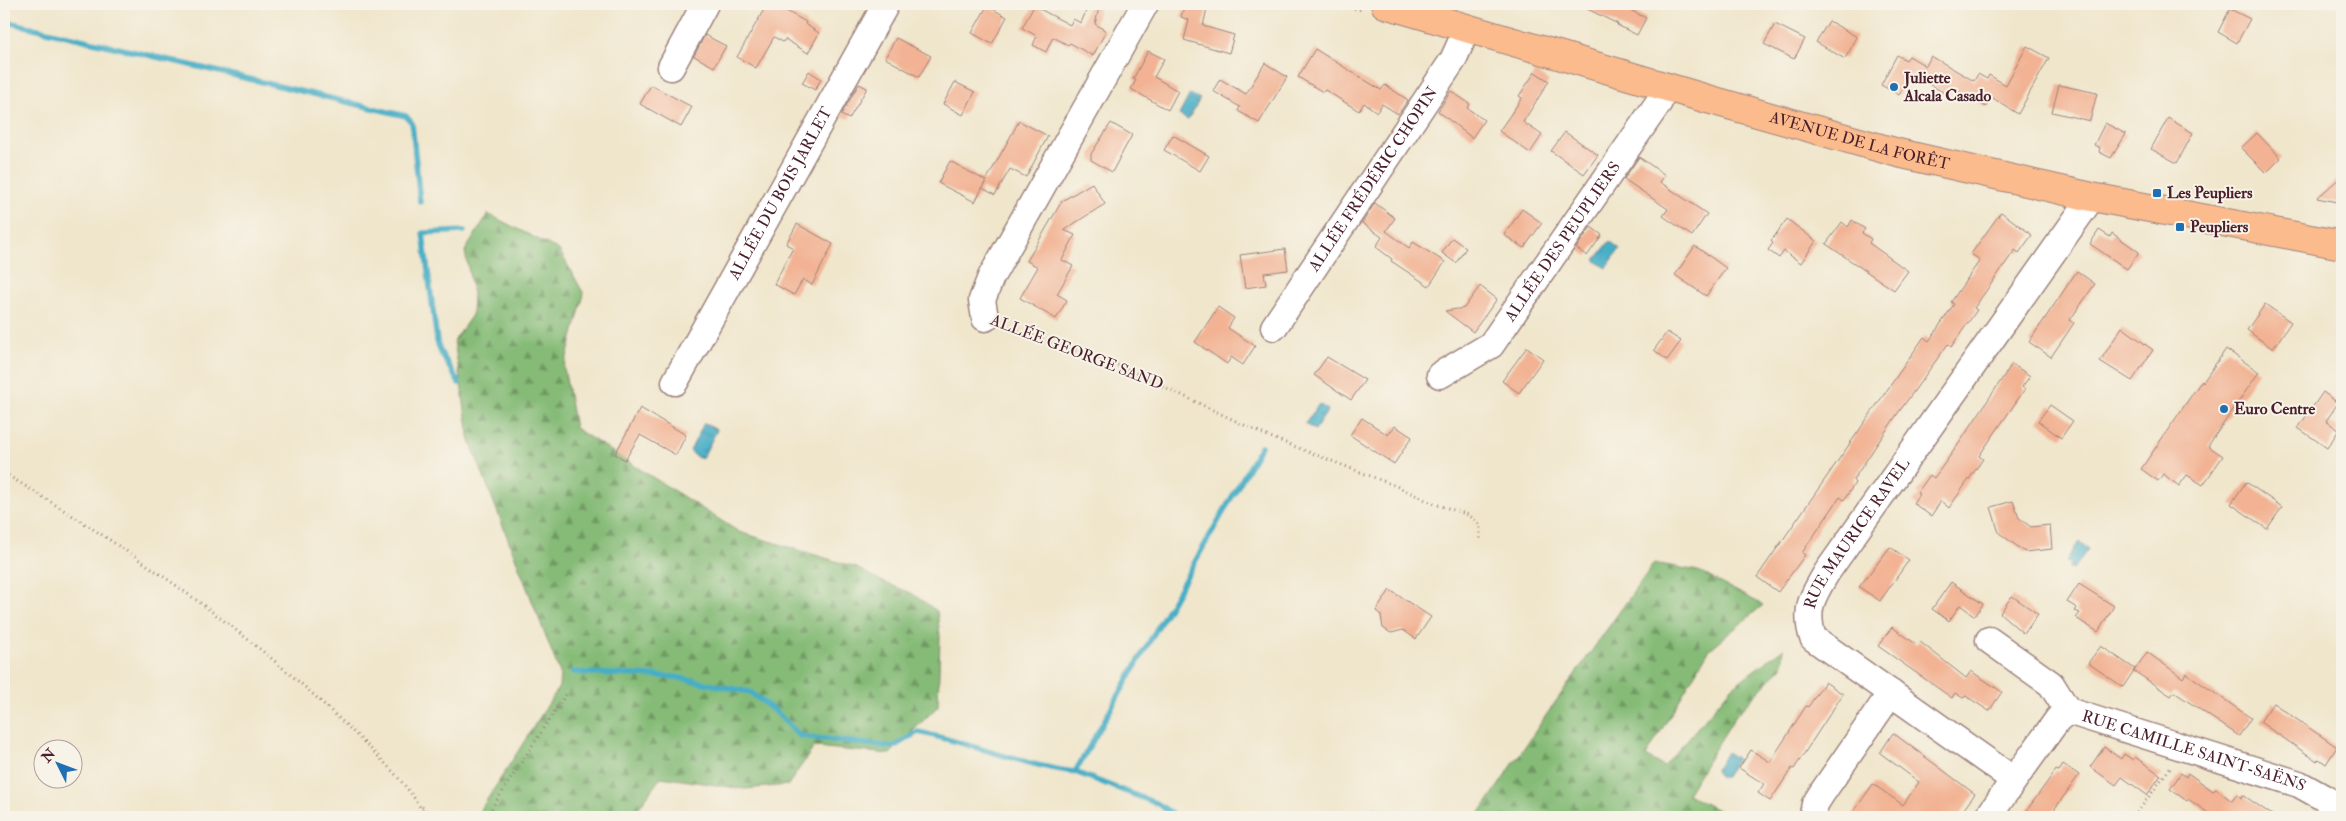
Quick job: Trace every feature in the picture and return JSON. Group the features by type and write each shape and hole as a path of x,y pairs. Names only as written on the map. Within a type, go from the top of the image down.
{"main road":[{"name":"AVENUE DE LA FORÊT","path":"1386,4 1898,153 2092,197 2342,245"}],"street":[{"path":"671,67 705,4"},
{"name":"ALLÉE DU BOIS JARLET","path":"675,382 886,4"},
{"name":"ALLÉE GEORGE SAND","path":"986,318 982,310 982,300 991,277 1145,4"},
{"name":"ALLÉE FRÉDÉRIC CHOPIN","path":"1274,327 1453,60 1467,29"},
{"name":"ALLÉE DES PEUPLIERS","path":"1440,374 1491,345 1659,102 1664,86"},
{"name":"RUE MAURICE RAVEL","path":"2014,780 1813,638 1808,622 1810,605 1828,572 2092,197"},
{"path":"1988,640 2051,684 2068,711"},
{"path":"1813,814 1815,804 1822,793 1891,693"},
{"name":"RUE CAMILLE SAINT-SAËNS","path":"2014,780 2058,719 2068,711 2299,784 2342,808"},
{"path":"1988,817 2014,780"}],"path":[{"name":"ALLÉE GEORGE SAND","path":"986,318 1123,366 1265,435 1396,486 1432,503 1469,515 1480,525 1480,538"},
{"path":"4,473 226,620 323,703 385,763 419,804 435,817"},
{"path":"486,817 566,694"},
{"path":"2134,817 2184,747"},
{"path":"419,804 426,817"}],"green space":[{"path":"488,214 559,250 584,294 564,368 575,428 739,532 855,567 883,582 911,593 937,611 940,636 938,706 890,754 814,747 788,785 744,789 661,777 632,817 476,817 559,687 560,673 470,441 454,341 472,315 473,294 465,251"},
{"path":"1654,563 1698,571 1763,605 1709,650 1646,756 1664,767 1732,687 1784,648 1782,667 1736,715 1687,794 1731,817 1477,817 1547,714"},
{"path":"1374,808 1423,817 1353,817"}],"water":[{"path":"1190,94 1200,99 1188,120 1179,115"},
{"path":"1610,241 1620,249 1606,268 1595,260"},
{"path":"1319,404 1328,410 1315,430 1305,424"},
{"path":"704,423 717,430 703,457 698,458 690,451"},
{"path":"2079,542 2088,549 2073,570 2068,567 2071,564 2066,561"},
{"path":"1727,752 1737,759 1726,777 1720,777 1715,771"}],"building":[{"path":"767,4 774,4 806,22 805,24 819,33 808,53 785,39 783,42 774,37 756,68 737,57"},
{"path":"1089,4 1100,4 1095,24 1106,31 1093,56 1070,43 1068,45 1053,37 1046,52 1033,45 1037,36 1022,28 1034,6 1070,25 1073,19 1081,23"},
{"path":"1185,4 1208,4 1203,26 1234,35 1229,53 1184,40 1189,20 1181,17"},
{"path":"1577,4 1618,4 1646,18 1637,35"},
{"path":"987,6 1007,17 992,44 972,33"},
{"path":"2230,9 2250,19 2237,43 2218,32"},
{"path":"1829,21 1857,37 1845,59 1816,42"},
{"path":"1775,24 1805,39 1794,59 1764,44"},
{"path":"705,35 726,46 714,67 694,56"},
{"path":"896,38 931,56 919,77 885,58"},
{"path":"2027,46 2049,58 2018,114 1991,97 1986,107 1952,87 1948,95 1911,74 1899,95 1881,85 1897,55 1906,60 1909,56 1926,66 1931,56 1974,81 1978,74 1987,79 1989,75 2006,85"},
{"path":"1315,49 1381,90 1385,85 1408,100 1398,114 1382,104 1377,112 1364,103 1359,111 1325,90 1323,92 1298,77"},
{"path":"1148,51 1164,59 1154,77 1178,91 1168,110 1131,89 1136,80 1133,79"},
{"path":"1265,63 1287,77 1259,123 1238,111 1240,107 1213,91 1220,79 1246,94"},
{"path":"809,71 821,79 815,90 802,83"},
{"path":"1535,72 1549,81 1523,122 1542,135 1530,153 1499,131 1522,98 1519,96"},
{"path":"955,82 975,92 963,115 943,104"},
{"path":"859,84 867,88 849,119 841,115"},
{"path":"651,85 692,107 681,127 640,104"},
{"path":"2059,85 2097,93 2090,121 2052,112"},
{"path":"1451,91 1470,104 1467,108 1484,120 1472,138 1438,111"},
{"path":"2168,118 2193,133 2177,163 2151,149"},
{"path":"1019,121 1048,136 1026,177 1010,169 995,195 982,188"},
{"path":"1111,123 1132,135 1112,172 1091,160 1091,154"},
{"path":"2105,123 2126,134 2111,158 2099,152 2100,148 2094,145"},
{"path":"1565,132 1598,155 1584,174 1551,151"},
{"path":"2257,133 2281,158 2266,173 2241,148"},
{"path":"1173,135 1209,156 1200,171 1164,150"},
{"path":"1639,157 1665,175 1660,182 1707,214 1692,236 1663,216 1668,209 1624,179"},
{"path":"950,161 986,181 975,202 938,183"},
{"path":"2342,176 2342,203 2317,198"},
{"path":"1092,183 1105,204 1064,230 1075,235 1062,260 1073,266 1057,294 1067,300 1056,319 1020,298 1038,267 1027,261 1062,201"},
{"path":"1375,203 1395,218 1386,231 1409,248 1413,242 1445,262 1429,286 1391,261 1392,259 1376,247 1382,237 1362,223"},
{"path":"1522,209 1542,223 1524,248 1504,235"},
{"path":"2001,212 2032,235 2019,253 2015,250 1974,308 1977,310 1951,347 1948,344 1896,416 1853,480 1855,483 1844,500 1840,497 1802,553 1805,555 1778,592 1757,577 1924,337 1929,341 1954,304 1951,302 1980,260 1971,254"},
{"path":"1787,219 1816,241 1801,263 1784,251 1779,258 1768,250 1773,243 1771,241"},
{"path":"1852,220 1865,229 1862,233 1871,239 1869,243 1908,271 1894,290 1826,244 1842,222 1848,227"},
{"path":"797,224 833,244 812,285 803,279 794,295 774,284 793,248 786,244"},
{"path":"1591,227 1602,235 1587,256 1576,248"},
{"path":"2099,230 2110,237 2112,233 2139,252 2127,269 2090,244"},
{"path":"1452,238 1466,248 1456,263 1442,253"},
{"path":"1695,246 1726,268 1706,296 1675,275"},
{"path":"1285,249 1288,270 1264,273 1266,285 1245,288 1240,255"},
{"path":"2077,271 2095,284 2070,320 2074,323 2051,357 2029,342"},
{"path":"1480,286 1497,299 1473,332 1445,311 1464,308"},
{"path":"2265,304 2291,322 2273,349 2247,330"},
{"path":"1218,307 1234,318 1228,328 1255,346 1243,365 1231,357 1227,364 1195,342"},
{"path":"2122,327 2153,350 2132,381 2100,361"},
{"path":"1667,332 1681,341 1667,360 1654,350"},
{"path":"1527,347 1543,359 1519,393 1502,381"},
{"path":"2226,349 2259,372 2208,446 2223,456 2203,485 2187,475 2179,486 2163,474 2158,481 2141,469 2202,380 2203,382"},
{"path":"1327,357 1365,380 1351,400 1314,375"},
{"path":"2012,364 2030,376 2022,387 2025,389 1979,456 1983,459 1949,508 1941,501 1931,516 1913,503 1919,494 1917,493 1930,475 1934,478"},
{"path":"2323,392 2338,403 2326,421 2339,430 2327,448 2298,428"},
{"path":"2050,405 2073,421 2061,438 2038,421"},
{"path":"640,408 686,435 676,455 640,435 625,460 615,454"},
{"path":"1362,418 1388,435 1395,426 1412,437 1394,464 1350,435"},
{"path":"2246,482 2282,507 2267,529 2231,504"},
{"path":"2013,501 2019,518 2031,527 2050,525 2052,549 2025,552 1999,533 1991,507"},
{"path":"1890,547 1909,560 1880,601 1859,587"},
{"path":"1951,582 1983,604 1975,616 1960,605 1949,621 1932,609"},
{"path":"2079,584 2114,606 2098,632 2076,618 2080,613 2075,611 2077,608 2067,602"},
{"path":"1390,590 1431,617 1416,639 1403,630 1391,633 1383,628 1381,615 1376,611"},
{"path":"2012,596 2038,614 2024,634 2000,613"},
{"path":"1892,627 1916,644 1919,641 1966,678 1971,671 2002,692 1989,711 1966,696 1963,698 1955,693 1952,698 1878,646"},
{"path":"2101,646 2135,669 2123,687 2088,663"},
{"path":"2147,652 2183,678 2186,673 2251,718 2239,736 2174,692 2171,696 2134,671"},
{"path":"1825,682 1843,694 1794,769 1792,768 1770,801 1758,793 1764,784 1739,768 1751,750 1770,762 1806,706 1808,707"},
{"path":"2273,703 2337,747 2326,764 2319,759 2317,761 2260,722"},
{"path":"1893,733 1975,794 1958,817 1850,817 1873,784 1903,805 1919,782 1880,753"},
{"path":"2104,747 2121,759 2124,754 2133,760 2135,757 2161,775 2147,795 2122,777 2116,785 2090,767"},
{"path":"2063,764 2079,775 2049,817 2022,817 2056,770 2058,771"},
{"path":"2181,773 2186,777 2188,773 2213,791 2216,789 2232,801 2237,794 2241,798 2243,795 2275,817 2214,817 2170,789"}],"waterway":[{"path":"4,21 406,116 412,123 420,202"},
{"path":"459,383 441,353 437,341 423,233 464,231"},
{"path":"1177,817 1158,804 1075,772 1261,446"},
{"path":"573,672 675,677 750,692 775,711 800,736 893,747 918,732 1035,764 1075,772"}],"place":[{"name":"Juliette Alcala Casado","path":"1894,87"},
{"name":"Les Peupliers","path":"2157,193"},
{"name":"Peupliers","path":"2180,227"},
{"name":"Euro Centre","path":"2224,409"}]}
